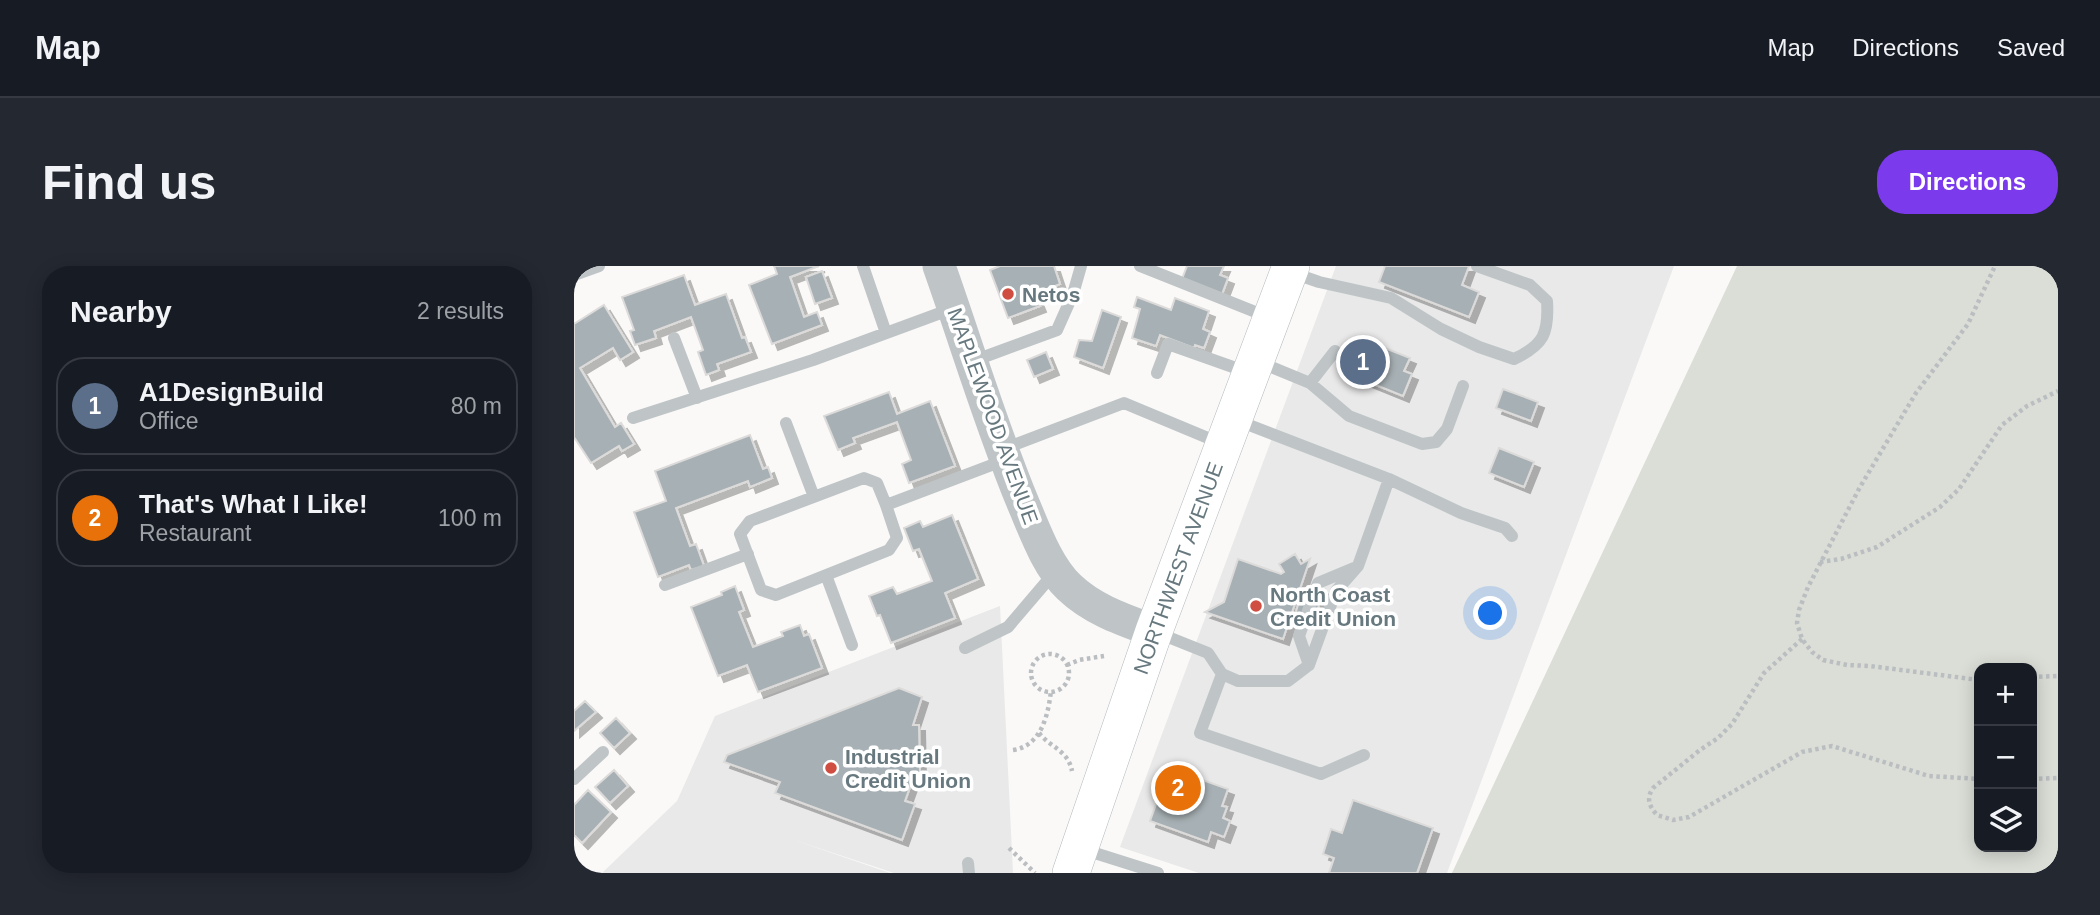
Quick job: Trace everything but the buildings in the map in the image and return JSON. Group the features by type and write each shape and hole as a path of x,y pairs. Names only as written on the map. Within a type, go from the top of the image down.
{"main road":[{"name":"NORTHWEST AVENUE","path":"1075,861 1154,631 1290,269"}],"street":[{"name":"MAPLEWOOD AVENUE","path":"942,267 1004,455 1031,522 1055,571 1069,587 1096,608 1154,631"}],"lane":[{"path":"574,275 599,266"},
{"path":"863,266 886,333"},
{"path":"972,361 1057,330 1073,294 1081,266"},
{"path":"1140,266 1272,318"},
{"path":"1290,269 1320,282 1391,298 1441,329 1479,347 1514,359 1534,350 1548,327 1547,301 1530,285 1477,266"},
{"path":"633,418 813,360 954,308"},
{"path":"674,338 696,398"},
{"path":"1157,373 1168,344 1310,383 1349,416 1422,444 1436,442 1447,429 1463,386"},
{"path":"1310,383 1335,351"},
{"path":"886,505 1124,403 1390,479 1461,513 1505,528 1512,536"},
{"path":"786,423 814,497"},
{"path":"864,478 877,484 886,505 897,538 889,550 776,595 761,590 740,534 750,521 864,478"},
{"path":"1154,631 1208,653 1222,674 1238,681 1288,681 1309,665 1336,591 1358,566 1390,479"},
{"path":"665,585 748,554"},
{"path":"1309,665 1299,636 1318,583 1358,566"},
{"path":"965,648 1008,627 1055,571"},
{"path":"826,575 852,645"},
{"path":"1222,674 1200,733 1321,774 1364,755"},
{"path":"574,779 603,752"},
{"path":"1075,861 1154,872"}],"path":[{"path":"1974,679 1823,660 1812,652 1802,639 1797,624 1808,587 1865,478 1916,393 1968,324 1995,266"},
{"path":"1821,562 1841,559 1877,547 1940,507 1959,489 2002,425 2027,406 2058,391"},
{"path":"1802,639 1764,673 1732,724 1648,794 1657,815 1673,820 1689,817 1801,752 1832,746 1930,776 1974,779"},
{"path":"1046,654 1053,654 1064,660 1068,671 1066,682 1057,690 1051,691 1039,688 1031,672 1035,660 1046,654"},
{"path":"1067,665 1104,656"},
{"path":"2037,677 2058,676"},
{"path":"1013,750 1023,748 1039,733 1051,691"},
{"path":"1039,733 1069,759 1073,776"},
{"path":"2037,779 2058,778"},
{"path":"1009,848 1035,873"}],"shaded area":[{"path":"1336,266 1674,266 1447,873 1199,873 1120,847"},
{"path":"1737,266 2058,266 2058,873 1452,873"},
{"path":"1000,606 1013,873 894,873 791,839 890,873 602,873 677,801 715,716"}],"place":[{"name":"Netos","path":"1008,294"},
{"name":"A1DesignBuild","path":"1363,362"},
{"name":"North Coast Credit Union","path":"1256,606"},
{"name":"Industrial Credit Union","path":"831,768"},
{"name":"That's What I Like!","path":"1178,788"}]}
